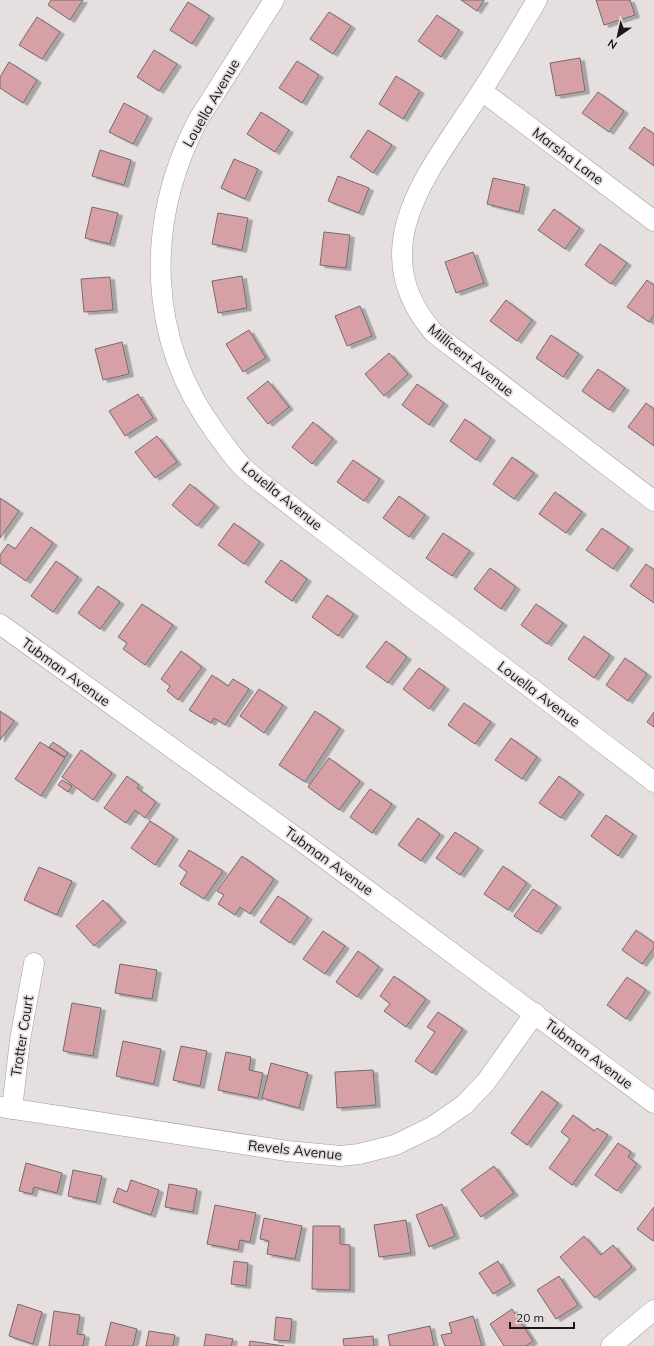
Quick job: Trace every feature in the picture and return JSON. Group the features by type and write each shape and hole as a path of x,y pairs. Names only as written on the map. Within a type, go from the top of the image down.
{"street":[{"name":"Louella Avenue","path":"274,0 195,126 181,157 169,193 164,215 161,237 161,278 166,319 171,344 192,394 206,418 246,471 654,782"},
{"name":"Millicent Avenue","path":"537,0 482,91 423,180 406,224 402,255 402,271 409,296 424,321 434,332 654,501"},
{"name":"Marsha Lane","path":"482,91 654,221"},
{"name":"Tubman Avenue","path":"0,624 308,846 535,1013 654,1103"},
{"name":"Trotter Court","path":"6,1108 34,962"},
{"name":"Revels Avenue","path":"6,1108 287,1151 341,1156 359,1154 395,1145 432,1127 464,1105 486,1082 535,1013"},
{"path":"611,1346 654,1310"}],"building":[{"path":"51,0 83,0 70,20 48,5"},
{"path":"461,0 484,0 477,11"},
{"path":"596,0 630,0 635,15 604,25"},
{"path":"188,2 210,16 192,44 170,30"},
{"path":"329,12 351,26 333,54 310,39"},
{"path":"437,15 459,30 441,57 418,41"},
{"path":"37,17 60,32 42,59 19,45"},
{"path":"154,50 177,64 159,91 137,77"},
{"path":"580,58 585,91 556,96 550,63"},
{"path":"297,61 319,75 302,103 279,88"},
{"path":"9,62 37,80 23,103 0,88 0,77"},
{"path":"396,76 420,91 403,119 379,104"},
{"path":"598,92 624,111 609,132 582,113"},
{"path":"124,103 148,116 133,144 109,132"},
{"path":"261,112 289,130 275,152 247,134"},
{"path":"644,127 654,134 654,166 629,148"},
{"path":"368,130 392,145 373,173 350,157"},
{"path":"100,150 131,160 124,185 92,176"},
{"path":"234,159 258,169 245,199 221,188"},
{"path":"338,176 369,188 359,213 328,201"},
{"path":"493,178 525,185 519,212 487,204"},
{"path":"92,207 118,213 110,244 85,238"},
{"path":"554,209 580,228 565,249 538,230"},
{"path":"218,213 248,218 242,250 212,244"},
{"path":"324,232 350,235 346,268 320,265"},
{"path":"600,244 627,263 611,284 585,265"},
{"path":"473,252 484,283 456,293 445,262"},
{"path":"242,276 247,308 218,313 212,281"},
{"path":"110,277 113,310 84,312 81,279"},
{"path":"647,280 654,285 654,315 649,322 627,307"},
{"path":"506,300 532,320 517,341 490,321"},
{"path":"360,306 372,336 347,346 335,316"},
{"path":"249,330 266,358 243,372 226,344"},
{"path":"551,335 579,354 563,377 536,358"},
{"path":"122,342 129,374 103,380 95,349"},
{"path":"389,353 408,374 384,396 365,374"},
{"path":"598,369 625,388 609,410 582,391"},
{"path":"268,381 289,407 268,424 247,398"},
{"path":"417,384 444,403 429,425 402,405"},
{"path":"138,394 153,418 125,436 109,411"},
{"path":"646,403 654,409 654,446 628,427"},
{"path":"465,419 491,438 476,460 450,441"},
{"path":"313,422 333,439 312,464 292,447"},
{"path":"157,436 177,462 155,478 135,452"},
{"path":"512,457 534,473 514,499 493,484"},
{"path":"353,460 380,479 364,501 337,482"},
{"path":"190,484 215,505 197,526 172,505"},
{"path":"555,492 582,512 566,533 539,514"},
{"path":"399,496 425,515 409,537 383,518"},
{"path":"0,498 19,511 0,538"},
{"path":"234,523 260,542 244,564 218,545"},
{"path":"31,527 53,543 26,581 0,563 0,555 8,544 15,549"},
{"path":"602,528 629,547 613,569 586,550"},
{"path":"443,533 470,551 452,576 426,558"},
{"path":"281,560 307,579 292,601 265,582"},
{"path":"56,561 78,577 53,612 31,596"},
{"path":"646,564 654,570 654,603 630,586"},
{"path":"490,568 516,587 501,609 474,589"},
{"path":"98,586 120,602 100,629 78,613"},
{"path":"327,595 354,614 338,636 312,617"},
{"path":"142,604 173,625 145,665 123,649 127,643 118,637"},
{"path":"536,604 563,623 547,644 521,625"},
{"path":"584,636 610,655 594,678 568,659"},
{"path":"386,641 407,657 388,683 366,667"},
{"path":"181,651 202,667 178,700 167,691 170,686 161,679"},
{"path":"625,658 647,674 628,701 606,685"},
{"path":"419,668 445,687 429,709 403,689"},
{"path":"212,675 228,686 233,679 249,689 225,725 214,718 211,723 189,710"},
{"path":"259,689 283,705 264,733 240,716"},
{"path":"464,703 491,722 475,744 448,725"},
{"path":"0,711 14,721 0,740"},
{"path":"315,711 340,728 305,782 279,765"},
{"path":"654,712 654,727 647,722"},
{"path":"511,738 537,757 522,779 495,760"},
{"path":"40,742 65,758 41,796 15,779"},
{"path":"53,742 68,753 65,757 49,747"},
{"path":"81,750 112,773 93,800 62,777"},
{"path":"329,758 360,781 339,810 308,787"},
{"path":"127,776 139,785 137,788 156,802 145,818 135,810 126,823 104,808"},
{"path":"559,776 580,792 561,818 539,803"},
{"path":"62,780 72,786 68,792 58,785"},
{"path":"370,789 392,804 372,833 350,817"},
{"path":"606,815 633,834 618,856 591,836"},
{"path":"418,818 440,834 421,861 398,845"},
{"path":"150,821 174,837 155,865 131,848"},
{"path":"455,832 479,848 460,875 436,858"},
{"path":"189,850 223,871 204,899 180,884 187,872 179,866"},
{"path":"242,856 274,879 250,914 240,907 235,915 218,904 224,895 217,891"},
{"path":"503,866 527,883 508,910 484,894"},
{"path":"39,867 72,881 57,915 24,900"},
{"path":"533,889 557,905 537,932 514,916"},
{"path":"278,896 308,917 290,943 260,922"},
{"path":"103,900 122,920 94,946 76,926"},
{"path":"636,930 654,943 654,948 642,964 622,950"},
{"path":"323,931 345,946 325,974 303,959"},
{"path":"358,951 379,967 357,997 336,982"},
{"path":"120,964 157,970 152,999 115,993"},
{"path":"394,976 426,999 406,1027 384,1011 390,1004 380,996"},
{"path":"627,977 646,990 626,1019 607,1005"},
{"path":"72,1003 101,1008 93,1056 63,1051"},
{"path":"438,1012 463,1029 432,1073 415,1061 435,1032 427,1027"},
{"path":"123,1041 161,1049 154,1084 116,1076"},
{"path":"181,1046 207,1051 200,1086 173,1080"},
{"path":"226,1052 251,1057 249,1070 263,1073 258,1098 218,1090"},
{"path":"271,1063 308,1073 299,1108 262,1098"},
{"path":"373,1070 376,1105 337,1108 335,1072"},
{"path":"542,1091 558,1103 527,1145 511,1133"},
{"path":"573,1115 594,1131 597,1128 608,1135 572,1185 549,1168 570,1139 561,1132"},
{"path":"618,1143 631,1152 628,1157 637,1164 617,1191 595,1175"},
{"path":"26,1163 62,1173 57,1193 34,1187 32,1194 19,1191"},
{"path":"494,1166 514,1193 481,1217 461,1190"},
{"path":"73,1170 102,1176 96,1202 68,1196"},
{"path":"131,1180 159,1190 151,1215 113,1202 118,1188 127,1192"},
{"path":"169,1184 197,1189 193,1212 165,1207"},
{"path":"442,1204 455,1236 429,1247 416,1215"},
{"path":"215,1205 256,1213 250,1242 240,1240 238,1250 207,1244"},
{"path":"654,1207 654,1239 653,1241 637,1229"},
{"path":"264,1218 302,1226 295,1259 267,1254 269,1241 260,1239"},
{"path":"406,1220 411,1253 379,1257 374,1225"},
{"path":"313,1226 340,1226 340,1244 350,1245 350,1290 312,1289"},
{"path":"584,1236 601,1255 613,1245 632,1267 595,1298 560,1257"},
{"path":"234,1261 248,1263 246,1286 231,1284"},
{"path":"498,1261 511,1283 493,1294 479,1273"},
{"path":"559,1276 578,1305 556,1319 537,1290"},
{"path":"18,1304 42,1312 33,1344 9,1336"},
{"path":"512,1309 533,1341 526,1346 504,1346 490,1324"},
{"path":"54,1311 80,1315 77,1334 85,1335 83,1346 49,1346"},
{"path":"473,1316 482,1346 445,1346 441,1335 452,1333 449,1323"},
{"path":"276,1317 292,1319 290,1341 274,1340"},
{"path":"111,1322 137,1329 133,1346 105,1346"},
{"path":"430,1326 434,1346 390,1346 388,1335"},
{"path":"149,1331 175,1335 173,1346 146,1346"},
{"path":"206,1334 233,1339 231,1346 204,1346"},
{"path":"373,1336 374,1346 344,1346 343,1339"},
{"path":"250,1341 284,1346 249,1346"}]}
